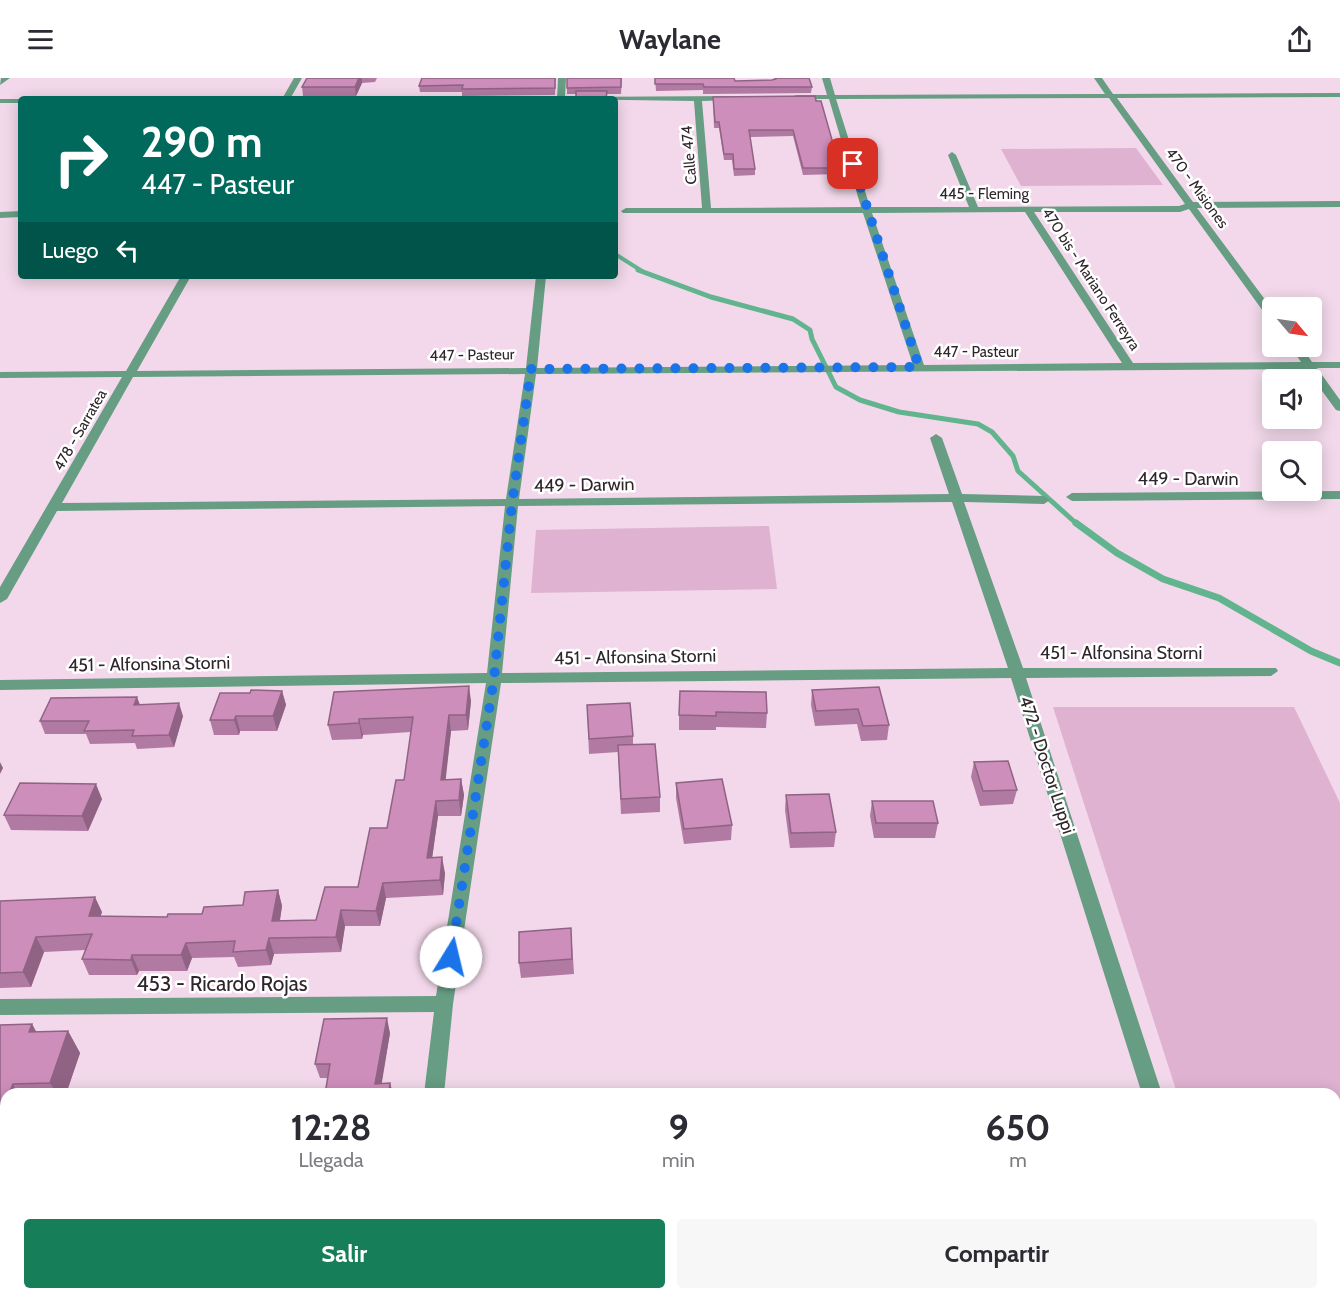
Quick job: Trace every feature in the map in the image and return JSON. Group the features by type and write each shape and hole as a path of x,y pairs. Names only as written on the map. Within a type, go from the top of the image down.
{"street":[{"path":"0,83 6,78"},
{"path":"288,96 298,78"},
{"path":"562,78 563,96"},
{"path":"826,78 866,209 919,367"},
{"name":"470 - Misiones","path":"1098,78 1262,302"},
{"path":"788,98 1340,95"},
{"name":"Calle 474","path":"698,98 707,210"},
{"path":"618,99 743,98"},
{"path":"0,101 18,101"},
{"path":"952,155 974,208"},
{"name":"445 - Fleming","path":"626,211 1180,209 1190,205 1340,204"},
{"name":"470 bis - Mariano Ferreyra","path":"1027,209 1129,366"},
{"path":"0,214 18,214"},
{"name":"478 - Sarratea","path":"0,599 184,279"},
{"path":"435,1088 444,1004 494,678 512,504 541,279"},
{"path":"1303,357 1340,408"},
{"name":"447 - Pasteur","path":"0,375 531,369 1340,365"},
{"name":"472 - Doctor Luppi","path":"936,438 1017,673 1150,1088"},
{"name":"449 - Darwin","path":"1072,498 1340,495"},
{"name":"449 - Darwin","path":"53,507 958,498 1044,500"},
{"name":"451 - Alfonsina Storni","path":"0,685 1271,671"},
{"name":"453 - Ricardo Rojas","path":"0,1007 444,1004"}],"shaded area":[{"path":"1136,148 1163,185 1021,186 1001,149"},
{"path":"769,526 777,589 531,593 536,530"},
{"path":"1053,707 1294,707 1340,803 1340,1088 1175,1088"}],"building":[{"path":"307,78 359,78 355,87 302,87"},
{"path":"422,78 555,78 555,88 462,89 463,85 419,86"},
{"path":"567,78 621,78 621,87 567,88"},
{"path":"655,78 734,78 735,81 809,78 812,87 704,87 703,84 655,84"},
{"path":"576,91 607,91 606,96 576,96"},
{"path":"815,96 816,101 821,101 840,168 803,168 793,130 749,130 755,169 734,169 733,154 724,154 719,122 715,122 713,97"},
{"path":"469,686 466,715 449,715 441,780 461,779 459,800 436,801 427,858 442,857 440,880 383,883 376,911 341,910 336,937 269,938 266,950 233,952 235,941 186,943 181,955 132,955 131,960 82,959 92,934 36,937 23,972 0,973 0,901 95,897 89,916 167,917 168,914 202,914 204,907 243,905 245,892 278,890 272,921 316,920 325,887 358,887 370,828 387,828 396,780 404,780 413,717 359,719 359,723 328,725 334,692"},
{"path":"879,687 889,725 863,726 858,709 816,711 812,690"},
{"path":"251,690 282,691 273,716 236,716 234,720 210,720 220,693 250,693"},
{"path":"680,691 766,692 767,713 716,712 716,716 679,715"},
{"path":"137,697 134,705 179,703 169,735 132,736 134,730 84,731 89,721 40,721 51,698"},
{"path":"630,703 633,736 589,739 587,705"},
{"path":"655,744 660,797 621,799 618,745"},
{"path":"1008,761 1017,790 983,791 974,762"},
{"path":"722,779 732,825 684,829 676,783"},
{"path":"20,783 96,784 82,816 4,815"},
{"path":"829,794 836,832 791,833 786,795"},
{"path":"872,801 933,801 938,823 876,823"},
{"path":"571,928 572,959 519,963 519,932"},
{"path":"387,1018 375,1084 390,1083 390,1088 326,1088 330,1064 315,1064 324,1019"},
{"path":"32,1024 29,1032 68,1031 50,1083 13,1084 11,1088 0,1088 0,1025"}],"waterway":[{"path":"618,256 642,271"},
{"path":"638,270 711,297 793,319 810,330 812,339 836,387 860,400 899,412 978,424 992,432 1013,456 1018,471 1078,525"},
{"path":"1076,523 1117,553 1163,579 1219,598 1311,651 1340,663"}],"route":[{"path":"451,957 494,678 512,504 531,369 919,367 853,164"}]}
